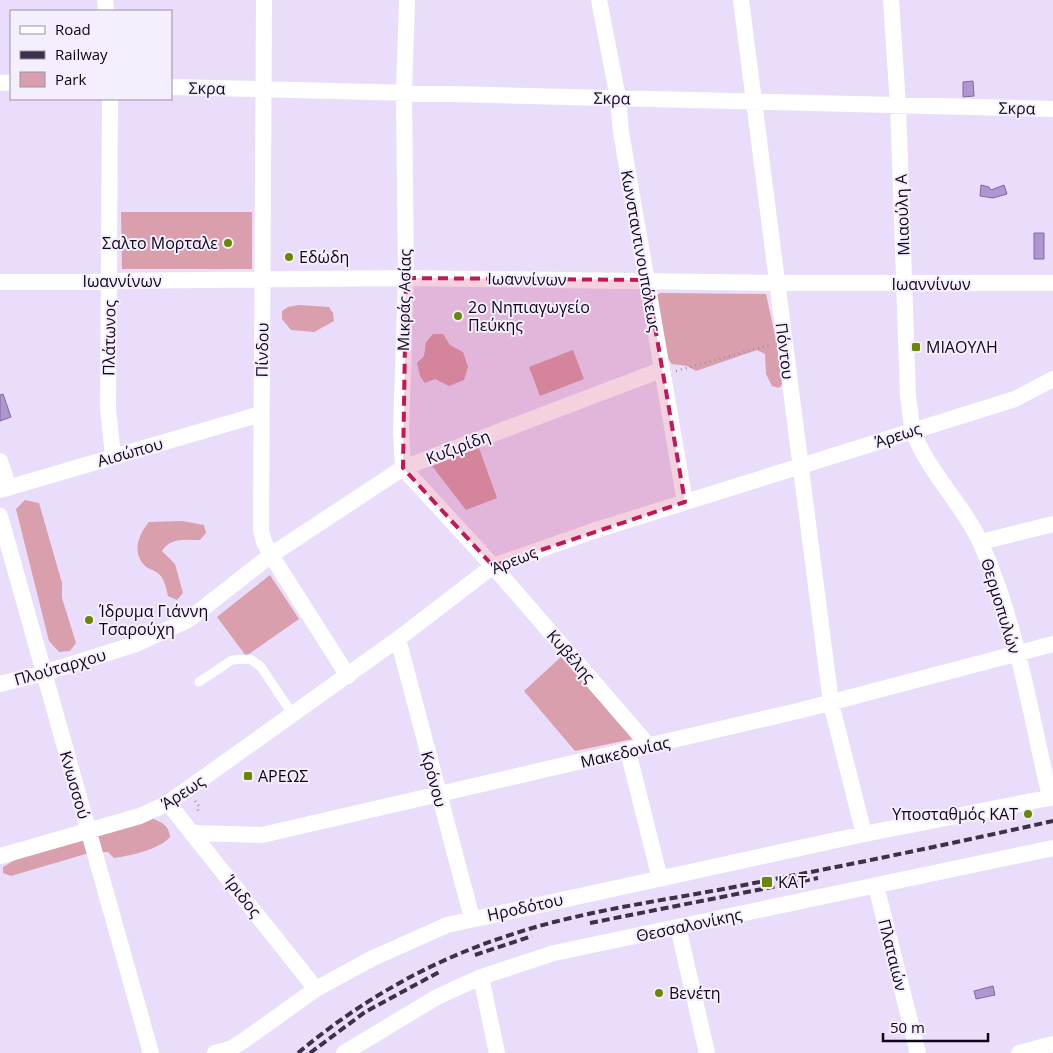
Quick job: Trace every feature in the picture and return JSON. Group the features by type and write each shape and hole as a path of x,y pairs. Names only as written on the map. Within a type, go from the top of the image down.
{"street":[{"name":"Πίνδου","path":"264,0 261,531 271,555 348,676"},
{"name":"Μικράς Ασίας","path":"403,468 400,431 406,278 404,93 407,0"},
{"name":"Κωνσταντινουπόλεως","path":"599,0 618,98 620,132 685,502"},
{"name":"Πόντου","path":"741,0 783,341 831,703"},
{"name":"Μιαούλη Α","path":"891,0 898,105 908,396 913,430"},
{"name":"Σκρα","path":"172,87 1053,109"},
{"name":"Πλάτωνος","path":"110,100 108,409 114,456"},
{"name":"Ιωαννίνων","path":"0,282 406,278 647,280 776,284 1053,283"},
{"name":"Κυζιρίδη","path":"271,555 403,468 661,370"},
{"name":"Άρεως","path":"0,856 140,816 168,803 348,676 493,566 593,531 1015,398 1053,379"},
{"name":"Αισώπου","path":"4,489 261,414"},
{"name":"Θερμοπυλών","path":"913,430 926,455 981,542 998,589 1017,653 1052,797"},
{"path":"0,461 4,489"},
{"path":"403,468 493,566"},
{"name":"Κνωσσού","path":"0,516 151,1053"},
{"path":"981,542 1053,524"},
{"name":"Πλούταρχου","path":"0,684 44,673 136,644 188,620 271,555"},
{"name":"Κυβέλης","path":"493,566 649,746"},
{"name":"Κρόνου","path":"398,639 438,796 472,918"},
{"name":"Μακεδονίας","path":"193,833 262,836 628,752 831,703 1053,644"},
{"path":"831,703 864,834 1052,797"},
{"path":"628,752 660,879"},
{"name":"Ίριδος","path":"168,803 174,813 193,833 316,989"},
{"name":"Ηροδότου","path":"215,1053 230,1049 246,1040 316,989 426,932 472,918 864,834"},
{"name":"Θεσσαλονίκης","path":"344,1053 437,997 481,977 554,953 1053,848"},
{"name":"Πλαταιών","path":"876,886 918,1053"},
{"path":"678,927 707,1053"},
{"path":"481,977 497,1053"},
{"path":"1020,1053 1053,1044"}],"lane":[{"path":"199,682 232,660 250,659 261,667 293,714"}],"path":[{"path":"661,370 680,371 783,341"}],"highlighted area":[{"path":"406,278 647,280 685,502 493,566 403,468"}],"green space":[{"path":"121,212 252,212 252,269 122,269"},
{"path":"660,293 766,294 785,381 779,388 772,386 766,374 765,354 757,350 696,371 687,366 672,364 668,359 657,295"},
{"path":"299,305 329,307 333,313 334,321 314,332 291,330 282,319 282,311 288,307"},
{"path":"433,334 443,334 450,345 463,352 468,367 464,380 449,386 435,379 425,383 420,376 417,363 424,356 426,342"},
{"path":"573,350 584,379 540,396 529,367"},
{"path":"479,448 497,498 466,510 432,466"},
{"path":"25,500 39,503 62,583 62,598 76,643 70,651 59,652 49,641 16,509"},
{"path":"182,521 204,525 206,533 200,540 184,540 169,543 162,551 175,564 183,593 177,600 168,596 161,576 145,566 138,555 137,549 142,532 149,522"},
{"path":"270,575 299,619 246,656 217,617"},
{"path":"562,656 633,739 575,751 524,691"},
{"path":"152,818 167,827 170,837 159,845 136,854 114,858 108,852 89,853 11,876 3,873 3,867 22,856"}],"shaded area":[{"path":"973,81 974,96 963,97 963,82"},
{"path":"981,185 989,187 991,190 1004,185 1007,194 993,198 980,196"},
{"path":"1034,233 1044,233 1044,259 1034,259"},
{"path":"3,394 11,417 0,421 0,395"},
{"path":"993,986 995,995 976,999 974,991"}],"railway":[{"path":"298,1053 346,1016 397,984 423,970 478,946 507,936 598,912 829,868 1053,821"},
{"path":"590,923 818,878"},
{"path":"475,955 532,936"},
{"path":"310,1053 365,1012 441,971"}],"place":[{"name":"Σαλτο Μορταλε","path":"228,243"},
{"name":"Εδώδη","path":"289,257"},
{"name":"2ο Νηπιαγωγείο Πεύκης","path":"458,316"},
{"name":"ΜΙΑΟΥΛΗ","path":"916,347"},
{"name":"Ίδρυμα Γιάννη Τσαρούχη","path":"89,620"},
{"name":"ΑΡΕΩΣ","path":"248,776"},
{"name":"Υποσταθμός ΚΑΤ","path":"1028,814"},
{"name":"ΚΑΤ","path":"767,882"},
{"name":"Βενέτη","path":"659,993"}]}
